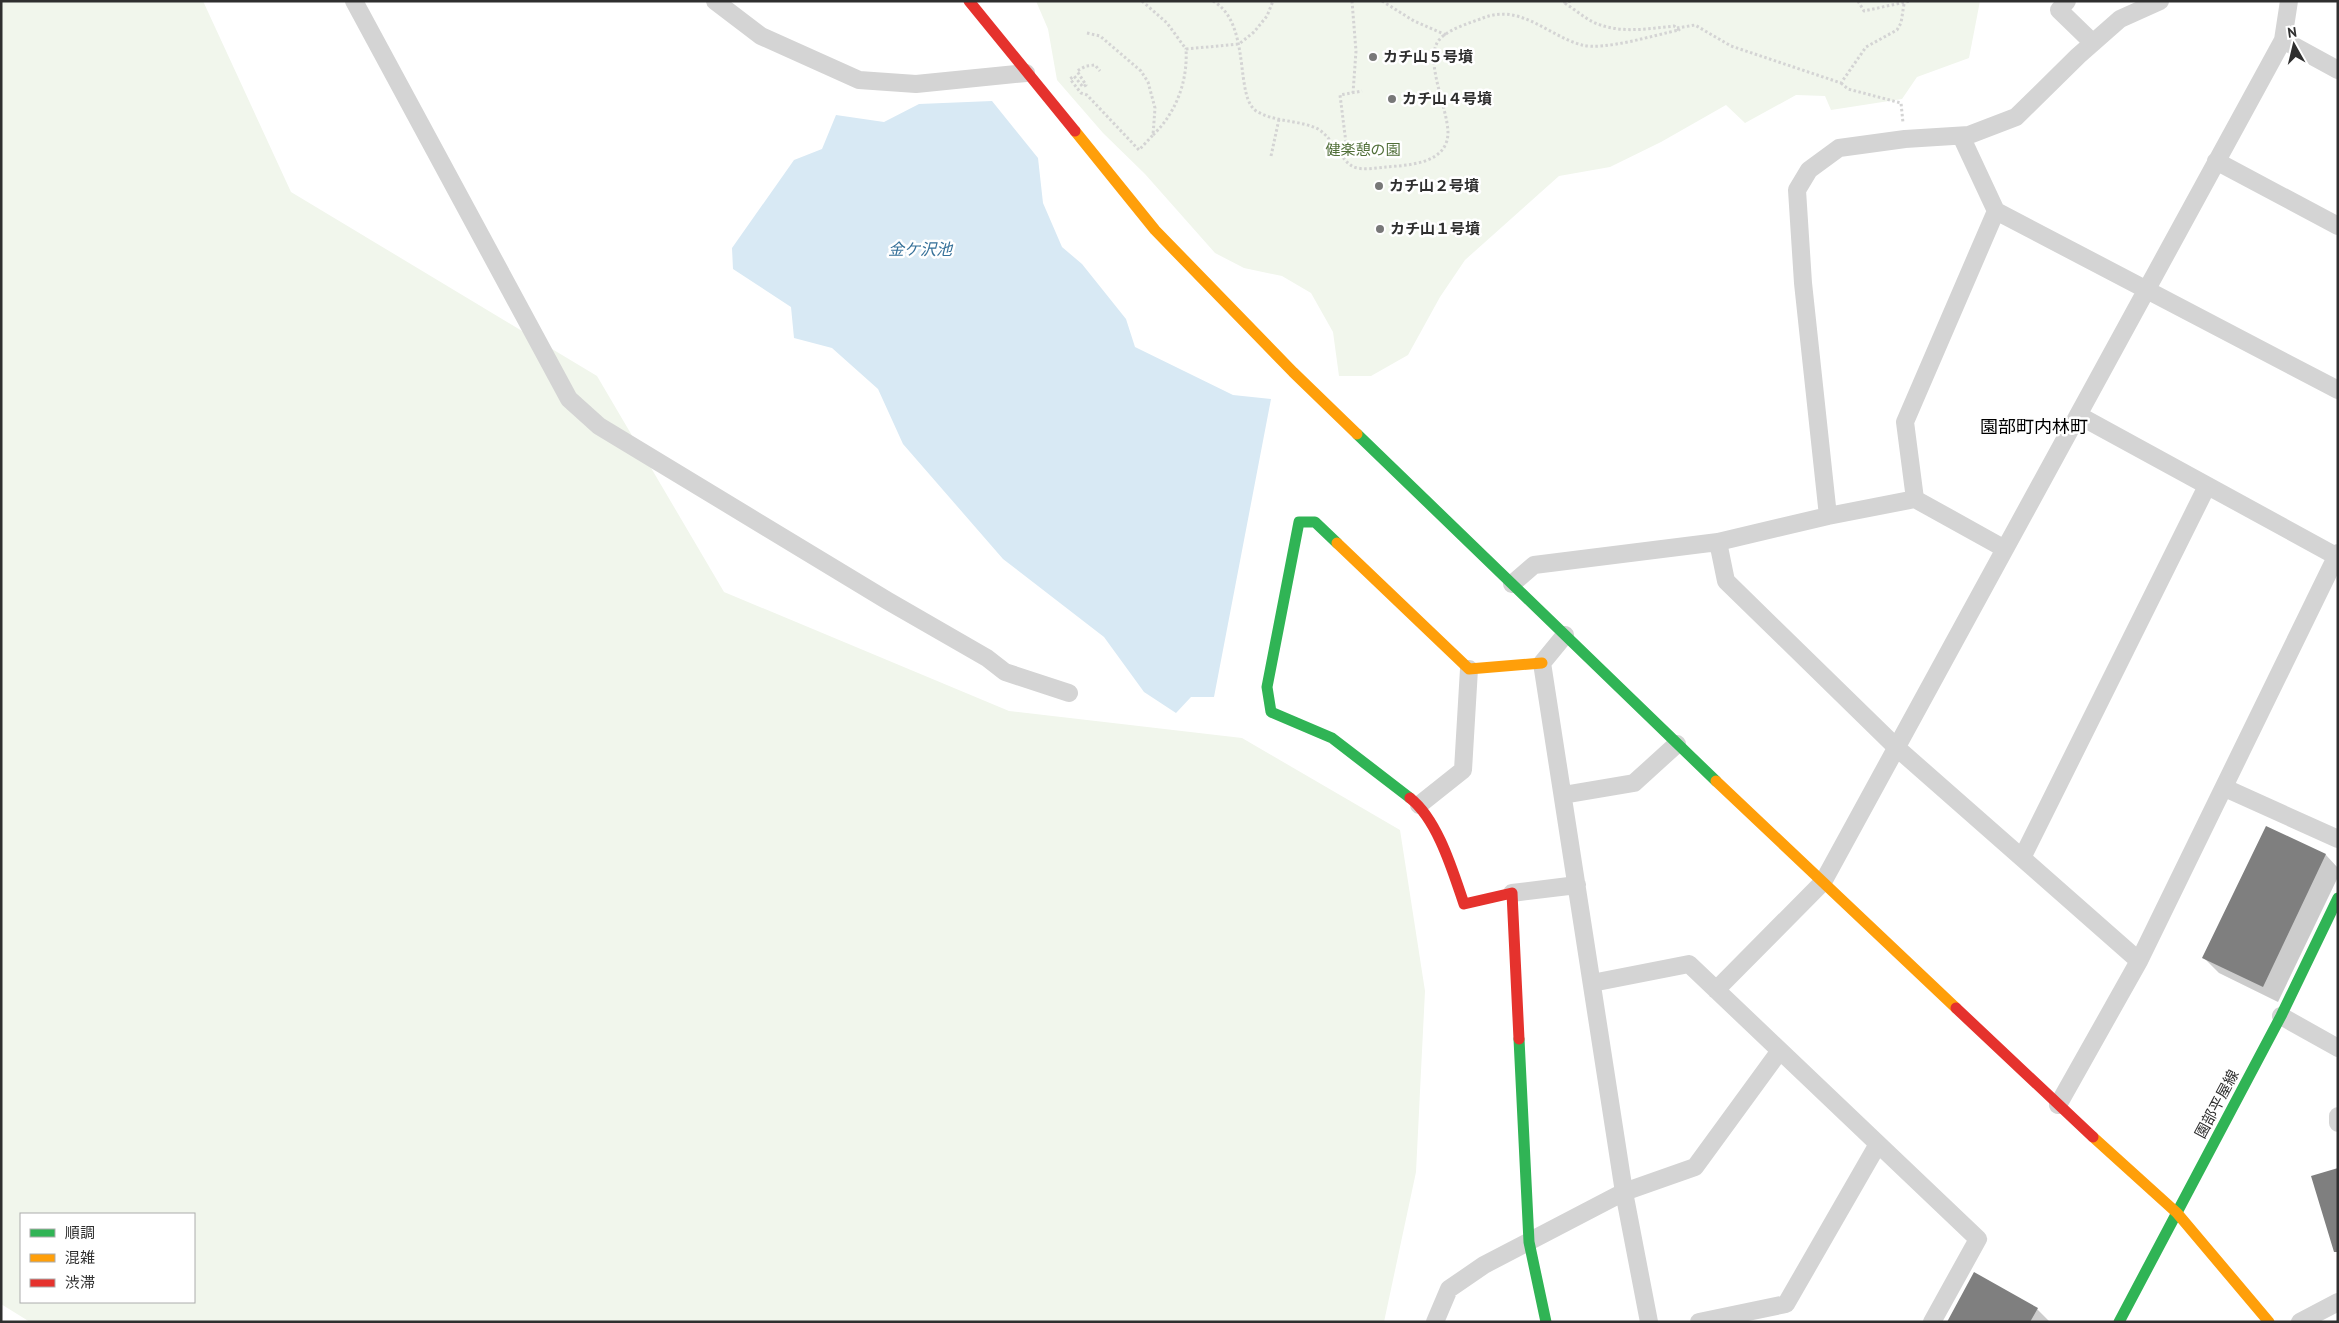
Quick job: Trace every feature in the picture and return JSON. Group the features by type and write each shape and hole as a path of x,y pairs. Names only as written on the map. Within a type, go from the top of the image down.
{"street":[{"path":"354,1 569,399 599,426 888,601 987,658 1005,672 1069,693"},
{"path":"715,1 761,36 859,80 916,84 1026,73"},
{"path":"969,1 1155,230 1293,372 1677,744 2058,1105 2177,1213 2269,1322"},
{"path":"2067,1 2059,10 2093,43"},
{"path":"1828,516 1803,283 1797,190 1809,170 1839,148 1905,139 1961,136 2016,117 2120,19 2160,1"},
{"path":"1716,990 1823,882 2283,40 2289,1"},
{"path":"2283,40 2338,70"},
{"path":"1961,136 1996,211 2338,390"},
{"path":"2216,161 2338,226"},
{"path":"1915,499 1906,422 1996,211"},
{"path":"2058,1105 2139,960 2225,788 2337,555 2078,415"},
{"path":"2022,858 2207,486"},
{"path":"1512,584 1534,564 1718,542 1828,516 1915,499 2005,549"},
{"path":"1565,635 1542,663 1469,669 1315,522 1299,522 1267,687 1272,712 1332,738 1419,804 1447,852 1464,904 1512,893 1577,885"},
{"path":"1718,542 1726,581 1897,748 2139,960"},
{"path":"1542,663 1624,1192 1649,1322"},
{"path":"1419,804 1464,770 1469,669"},
{"path":"1563,795 1634,783 1677,744"},
{"path":"2225,788 2338,839"},
{"path":"1512,893 1529,1242 1546,1322"},
{"name":"園部平屋線","path":"2119,1322 2281,1016 2338,898"},
{"path":"1592,983 1689,964 1978,1239 1932,1322"},
{"path":"2281,1016 2338,1048"},
{"path":"1435,1322 1450,1290 1484,1265 1624,1192 1695,1167 1776,1056"},
{"path":"2338,1116 2338,1123"},
{"path":"1700,1322 1786,1304 1878,1144"},
{"path":"2300,1322 2338,1302"}],"path":[{"path":"1100,71 1096,65 1086,66 1077,71 1086,84 1083,87 1074,76 1070,79 1081,93 1087,95 1139,150 1165,124 1180,93 1186,49 1167,22 1142,1"},
{"path":"1213,1 1228,14 1239,44 1248,102 1256,111 1279,119 1317,128 1345,157 1351,166 1365,168 1419,164 1432,158 1443,147 1448,134 1434,58 1437,42 1446,35 1485,16 1509,15 1525,18 1583,46 1608,45 1679,30 1677,28"},
{"path":"1186,49 1239,44 1246,40 1262,21 1273,1"},
{"path":"1352,1 1356,51 1353,93"},
{"path":"1382,1 1414,21 1446,35"},
{"path":"1573,1 1563,2 1593,22 1615,29 1633,31 1674,26 1677,28 1695,26 1731,46 1841,83 1848,89 1901,103 1905,139"},
{"path":"1858,1 1864,11 1904,4 1910,1"},
{"path":"1841,83 1866,47 1897,30 1901,23 1904,4"},
{"path":"1087,33 1100,36 1141,71 1148,82 1155,108 1153,135"},
{"path":"1345,157 1348,152 1340,94 1362,91"},
{"path":"1271,156 1279,119"}],"green space":[{"path":"1,1 203,1 291,192 597,376 724,592 1009,711 1242,738 1400,830 1425,991 1416,1172 1384,1322 30,1322 1,1304"},
{"name":"健楽憩の園","path":"1036,1 1980,1 1969,58 1917,77 1902,99 1831,110 1825,96 1796,95 1745,123 1726,105 1661,142 1610,167 1559,176 1465,260 1440,297 1408,355 1371,376 1339,376 1333,332 1311,293 1282,276 1244,268 1215,253 1145,174 1103,133 1057,80 1048,29"}],"water":[{"name":"金ケ沢池","path":"992,101 1038,158 1043,203 1062,247 1082,264 1126,319 1135,347 1233,395 1271,399 1214,697 1191,697 1176,713 1144,692 1104,637 1003,559 903,444 878,389 832,348 794,338 791,307 733,269 732,248 794,160 822,149 836,115 884,122 919,104"}],"building":[{"path":"2266,826 2326,854 2263,987 2202,958"},
{"path":"2338,1168 2338,1252 2334,1252 2311,1176"},
{"path":"1974,1272 2038,1308 2030,1322 1947,1322"}],"traffic: fast":[{"path":"1357,434 1716,781"},
{"path":"1337,543 1315,522 1299,522 1267,687 1271,712 1332,738 1410,798"},
{"path":"2119,1322 2281,1016 2338,898"},
{"path":"1519,1039 1529,1242 1546,1322"}],"traffic: slow":[{"path":"1075,131 1155,230 1293,372 1357,434"},
{"path":"1337,543 1469,669 1542,663"},
{"path":"1716,781 1956,1008"},
{"path":"2093,1137 2177,1213 2269,1322"}],"traffic: jam":[{"path":"969,1 1075,131"},
{"path":"1410,798 1429,819 1443,847 1464,904 1512,893 1519,1039"},
{"path":"1956,1008 2093,1137"}],"place":[{"name":"カチ山５号墳","path":"1373,57"},
{"name":"カチ山４号墳","path":"1392,99"},
{"name":"カチ山２号墳","path":"1379,186"},
{"name":"カチ山１号墳","path":"1380,229"}],"district":[{"name":"園部町内林町","path":"2034,427"}]}
